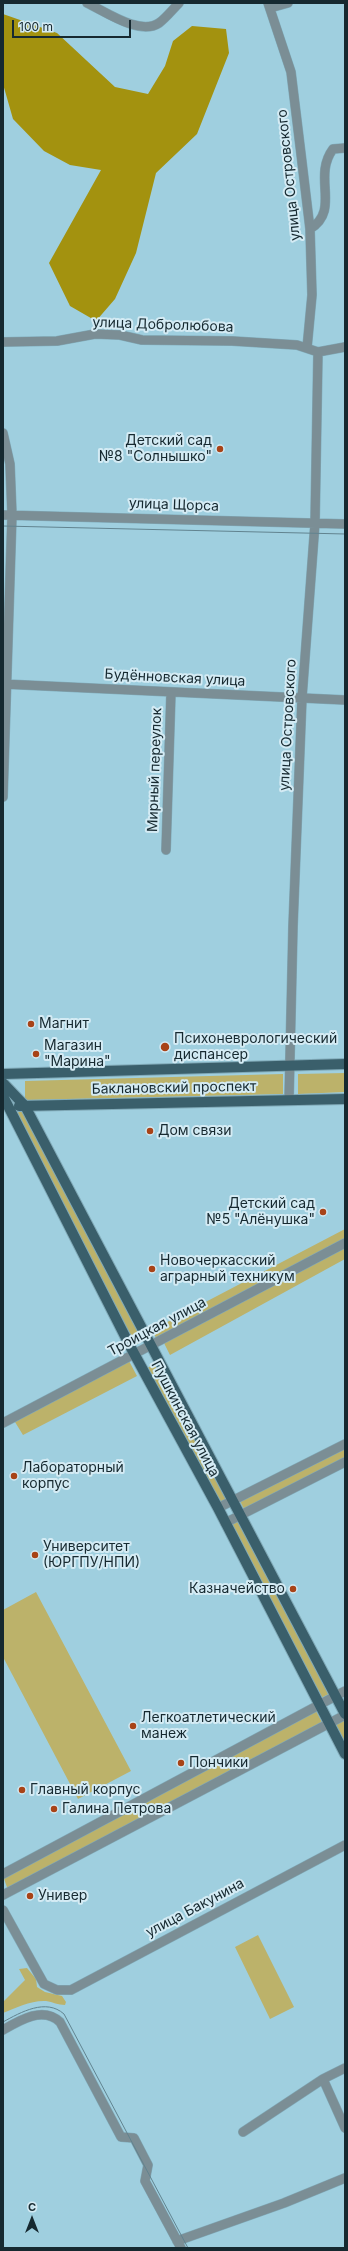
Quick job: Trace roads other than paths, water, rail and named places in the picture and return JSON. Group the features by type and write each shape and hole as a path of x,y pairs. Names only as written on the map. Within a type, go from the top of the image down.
{"main road":[{"name":"Баклановский проспект","path":"3,1074 345,1064"},
{"name":"Пушкинская улица","path":"3,1083 25,1106 345,1714"},
{"name":"Пушкинская улица","path":"3,1096 4,1107 218,1508 345,1754"},
{"name":"Баклановский проспект","path":"4,1107 345,1099"}],"street":[{"path":"87,3 138,28 149,27 159,23 179,3"},
{"path":"269,6 288,3"},
{"name":"улица Островского","path":"269,6 291,72 310,229 312,295 307,348"},
{"path":"310,229 324,216 324,171 328,156 333,149 345,148"},
{"name":"улица Добролюбова","path":"3,342 57,341 95,334 120,335 142,340 232,341 307,348 318,352"},
{"path":"318,352 345,347"},
{"name":"улица Островского","path":"289,1100 302,698 315,523 318,352"},
{"path":"3,433 10,464 3,797"},
{"name":"улица Щорса","path":"8,515 345,524"},
{"name":"Будённовская улица","path":"5,684 345,700"},
{"name":"Мирный переулок","path":"166,850 171,692"},
{"name":"Троицкая улица","path":"3,1423 135,1355 345,1243"},
{"path":"218,1508 345,1444"},
{"path":"225,1523 345,1462"},
{"path":"3,1874 345,1691"},
{"path":"3,1895 345,1714"},
{"name":"улица Бакунина","path":"3,1910 44,1984 57,1990 71,1990 345,1845"},
{"path":"3,2030 33,2015 47,2014 55,2017 60,2022 121,2137 134,2138 148,2165 145,2181 179,2245 345,2178"},
{"path":"243,2132 272,2115 290,2099 322,2079 345,2068"},
{"path":"322,2079 345,2128"}],"tram line":[{"path":"3,526 345,534"},
{"path":"3,2022 34,2008 49,2007 57,2009 64,2014 188,2248"}],"place":[{"name":"Детский сад №8 \"Солнышко\"","path":"220,449"},
{"name":"Магнит","path":"31,1024"},
{"name":"Психоневрологический диспансер","path":"165,1047"},
{"name":"Магазин \"Марина\"","path":"36,1054"},
{"name":"Дом связи","path":"150,1131"},
{"name":"Детский сад №5 \"Алёнушка\"","path":"323,1212"},
{"name":"Новочеркасский аграрный техникум","path":"152,1269"},
{"name":"Лабораторный корпус","path":"14,1476"},
{"name":"Университет (ЮРГПУ/НПИ)","path":"35,1555"},
{"name":"Казначейство","path":"293,1589"},
{"name":"Легкоатлетический манеж","path":"133,1726"},
{"name":"Пончики","path":"181,1763"},
{"name":"Главный корпус","path":"22,1790"},
{"name":"Галина Петрова","path":"54,1809"},
{"name":"Универ","path":"30,1896"}]}
